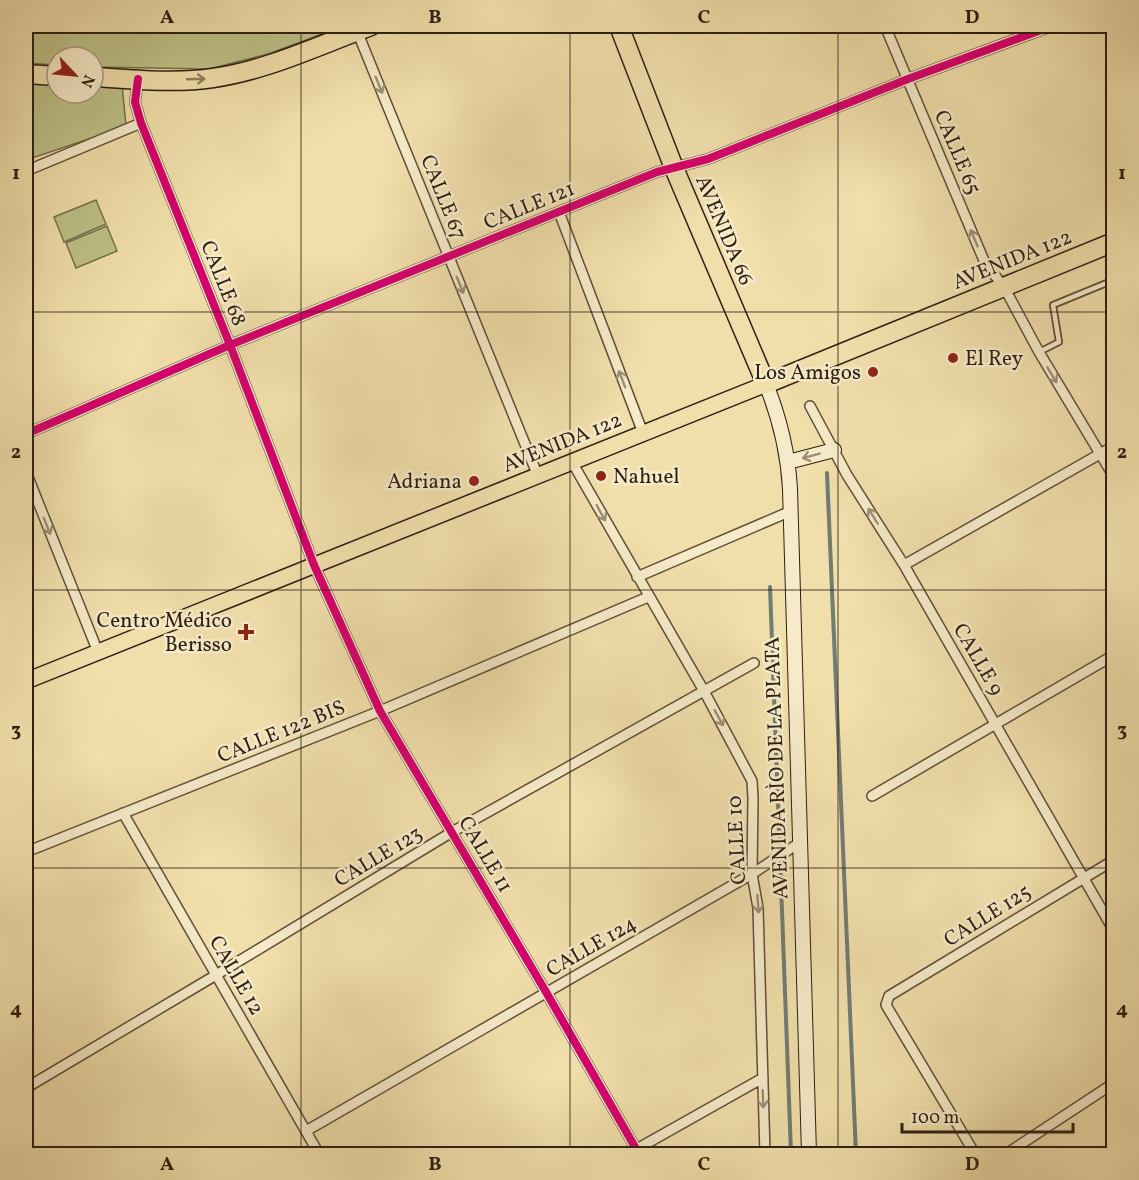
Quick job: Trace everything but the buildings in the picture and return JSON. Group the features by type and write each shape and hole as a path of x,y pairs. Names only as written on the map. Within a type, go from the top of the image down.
{"highway":[{"name":"AVENIDA 66","path":"620,26 674,168 766,384"},
{"path":"105,78 212,78 272,63 364,28"},
{"path":"26,74 45,75"},
{"name":"AVENIDA 122","path":"766,384 1113,242"}],"main road":[{"name":"AVENIDA 122","path":"26,681 766,384"},
{"name":"AVENIDA RÌO DE LA PLATA","path":"766,384 783,432 788,462 791,511 809,1155"},
{"path":"788,462 834,450"}],"street":[{"name":"CALLE 65","path":"885,26 985,263 1004,287 1039,352 1113,477"},
{"name":"CALLE 121","path":"26,434 230,345 657,172 708,159 908,79 1052,26"},
{"name":"CALLE 67","path":"364,28 449,257 537,476"},
{"name":"CALLE 68","path":"138,79 135,102 141,123 230,345 314,565"},
{"path":"26,171 141,123"},
{"path":"559,212 643,434"},
{"name":"CALLE 9","path":"810,406 1113,931"},
{"path":"904,566 1113,446"},
{"name":"CALLE 10","path":"572,462 704,691 752,781 752,874 759,908 765,1155"},
{"path":"26,472 98,652"},
{"path":"637,576 791,511"},
{"name":"CALLE 11","path":"314,565 380,711 546,992 634,1153"},
{"name":"CALLE 122 BIS","path":"26,852 380,711 648,597"},
{"path":"872,796 1113,655"},
{"name":"CALLE 123","path":"26,1088 452,832 754,663"},
{"name":"CALLE 12","path":"123,813 319,1155"},
{"name":"CALLE 124","path":"306,1131 752,874 799,843"},
{"name":"CALLE 125","path":"975,1155 886,1005 889,996 1113,860"},
{"path":"634,1153 763,1078"},
{"path":"1006,1155 1113,1083"}],"lane":[{"path":"1039,352 1059,342 1053,305 1113,280"}],"green space":[{"path":"26,26 344,26 268,54 209,69 105,67 105,45 45,45 45,64 26,63"},
{"path":"26,79 45,80 45,105 105,105 105,84 122,85 126,125 26,160"},
{"path":"96,200 106,224 64,242 54,217"},
{"path":"107,226 117,251 76,268 66,243"}],"waterway":[{"path":"827,473 856,1154"},
{"path":"770,587 791,1154"}],"cycle path":[{"path":"26,434 230,345 657,172 708,159 908,79 1052,26"},
{"path":"138,79 135,102 141,123 230,345 314,565 380,711 639,1154"}],"place":[{"name":"El Rey","path":"953,358"},
{"name":"Los Amigos","path":"873,372"},
{"name":"Nahuel","path":"601,476"},
{"name":"Adriana","path":"474,481"},
{"name":"Centro Médico Berisso","path":"246,632"}]}
